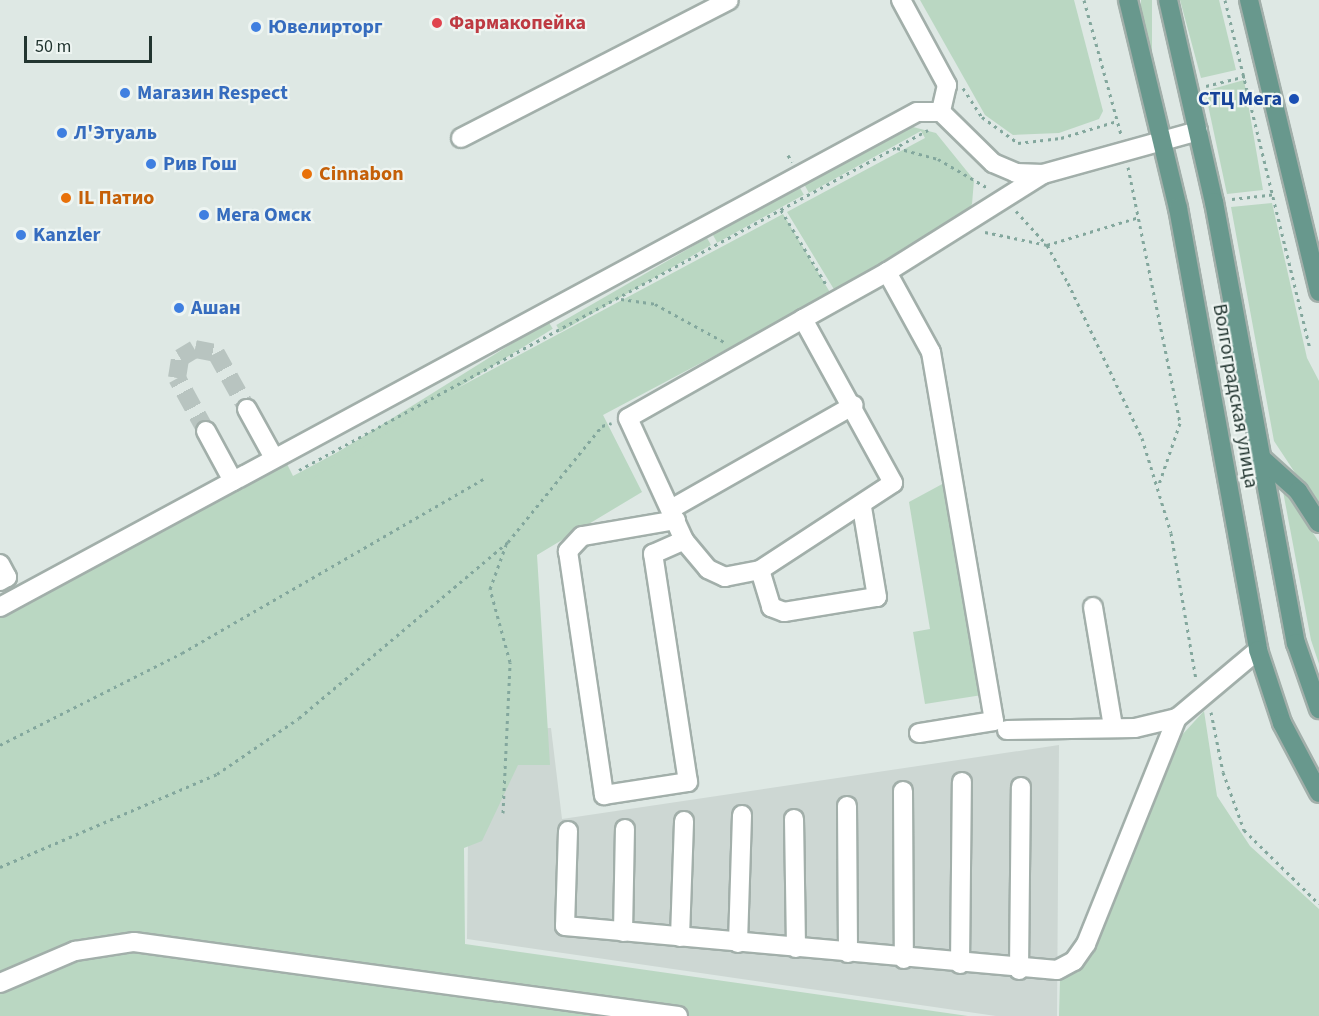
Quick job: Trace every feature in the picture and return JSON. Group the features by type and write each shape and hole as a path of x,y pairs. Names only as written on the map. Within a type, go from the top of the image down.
{"main road":[{"name":"Волгоградская улица","path":"1128,0 1163,140 1258,650 1282,723 1319,793"},
{"name":"Волгоградская улица","path":"1168,0 1198,131 1258,455 1296,643 1319,709"},
{"path":"1249,0 1319,292"},
{"path":"1258,455 1298,491 1319,523"}],"street":[{"path":"461,138 729,0"},
{"path":"901,0 947,86 944,115"},
{"path":"0,607 917,112 944,115 993,163 1016,173 1043,174"},
{"path":"803,319 854,405 893,483 862,507 760,570 725,577 708,569 684,540 628,418 836,300 887,272 1043,174 1198,131"},
{"path":"887,272 931,352 994,721 919,734"},
{"path":"684,540 653,554 688,782 604,795 568,551 582,536 674,514 854,405"},
{"path":"247,409 274,458"},
{"path":"206,431 233,481"},
{"path":"760,570 771,607 784,612 877,597 862,507"},
{"path":"0,564 7,577 0,581"},
{"path":"1093,607 1113,727"},
{"path":"568,831 565,926 1019,970 1058,970 1074,961 1086,944 1177,718 1201,693 1258,650"},
{"path":"1008,730 1113,727 1177,718"},
{"path":"960,964 962,782"},
{"path":"1019,970 1021,787"},
{"path":"903,790 904,959"},
{"path":"847,806 848,953"},
{"path":"738,943 742,815"},
{"path":"794,819 796,948"},
{"path":"680,937 684,821"},
{"path":"622,932 625,829"},
{"path":"0,983 75,951 134,942 678,1016"}],"path":[{"path":"1084,0 1125,150 1180,423 1159,484"},
{"path":"1225,0 1275,194 1310,349"},
{"path":"1206,86 1246,76"},
{"path":"960,81 982,117 1018,143 1061,138 1117,121"},
{"path":"299,470 897,147 944,115"},
{"path":"897,147 938,159 1004,198 1047,245 1159,484 1191,667 1244,830 1319,904"},
{"path":"1232,199 1287,193"},
{"path":"781,210 836,300"},
{"path":"960,227 1047,245 1139,217"},
{"path":"619,299 655,304 698,331 747,351"},
{"path":"0,867 217,774 248,754 335,690 508,542 602,426 628,418"},
{"path":"0,745 182,653 483,479"},
{"path":"502,813 510,662 490,589 508,542"}],"shaded area":[{"path":"551,728 562,819 1059,745 1057,1016 996,1016 467,939 469,730"}],"green space":[{"path":"920,0 1074,0 1103,111 1099,119 1059,133 1013,135 985,115"},
{"path":"1141,0 1152,0 1152,90 1141,90"},
{"path":"1180,0 1219,0 1236,70 1201,78"},
{"path":"1244,80 1263,190 1227,194 1205,91"},
{"path":"913,127 936,133 974,180 972,204 960,219 835,291 787,212 925,138 921,131 809,193 804,184"},
{"path":"799,186 804,195 717,243 712,234"},
{"path":"1272,203 1307,358 1319,381 1319,509 1274,441 1231,207"},
{"path":"783,214 831,294 603,415 642,492 537,555 550,765 518,765 482,841 464,848 465,944 968,1016 0,1016 0,616 285,460 293,476"},
{"path":"707,238 711,245 560,332 556,325"},
{"path":"548,321 553,329 309,481 305,473"},
{"path":"946,482 982,695 925,704 913,632 930,629 909,502"},
{"path":"1282,486 1319,542 1319,664 1311,640"},
{"path":"1204,711 1217,796 1250,846 1319,909 1319,1016 1059,1016 1060,980 1083,964 1170,748"}],"tunnel":[{"path":"206,431 177,378 180,358 195,349 216,353 247,409"}],"place":[{"name":"Фармакопейка","path":"437,23"},
{"name":"Ювелирторг","path":"256,27"},
{"name":"Магазин Respect","path":"125,93"},
{"name":"СТЦ Мега","path":"1294,99"},
{"name":"Л'Этуаль","path":"62,133"},
{"name":"Рив Гош","path":"151,164"},
{"name":"Cinnabon","path":"307,174"},
{"name":"IL Патио","path":"66,198"},
{"name":"Мега Омск","path":"204,215"},
{"name":"Kanzler","path":"21,235"},
{"name":"Ашан","path":"179,308"}]}
